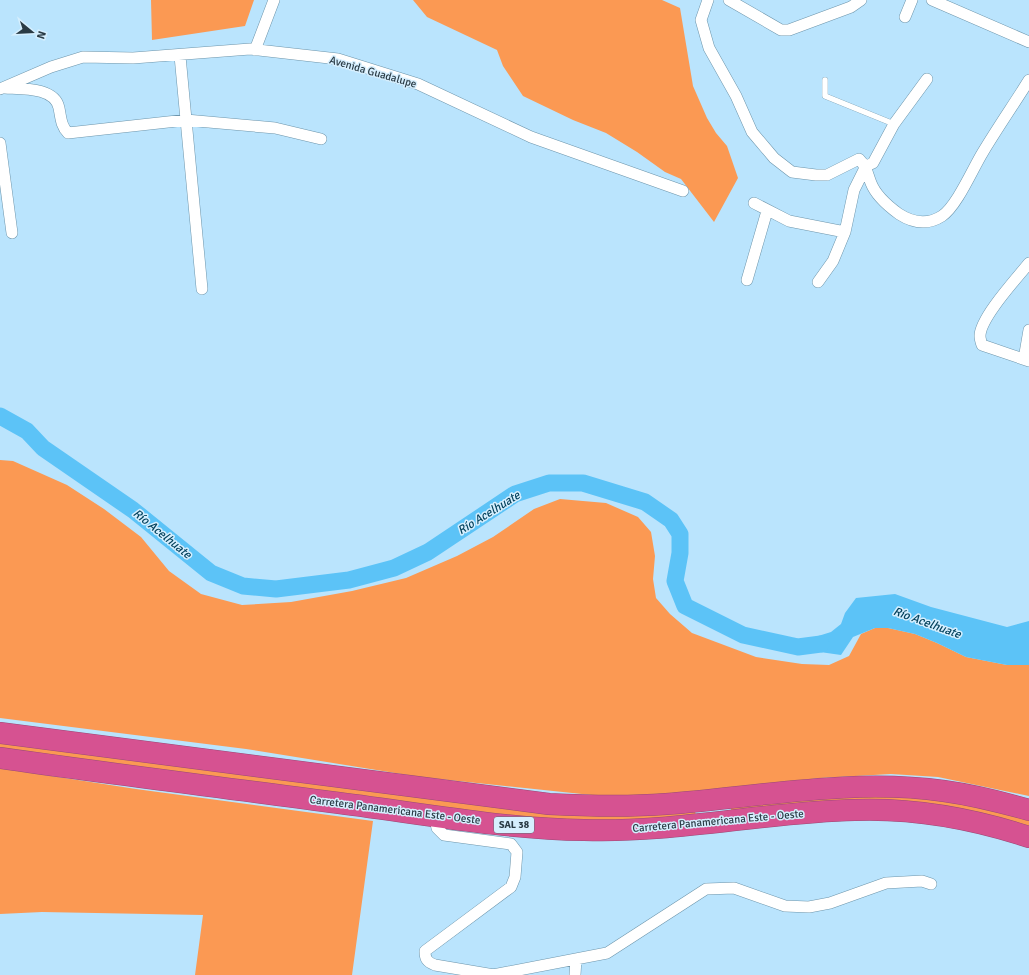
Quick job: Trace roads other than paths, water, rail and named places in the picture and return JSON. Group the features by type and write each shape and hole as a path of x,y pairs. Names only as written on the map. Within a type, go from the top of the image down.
{"highway":[{"name":"Carretera Panamericana Este - Oeste","path":"0,733 541,803 629,806 837,787 910,788 981,797 1029,810"},
{"name":"Carretera Panamericana Este - Oeste","path":"0,758 534,827 586,830 640,830 856,810 885,811 946,817 995,827 1029,837"},
{"path":"734,797 727,800 724,810 728,818 736,821"},
{"path":"693,801 701,810 702,816 697,825"}],"street":[{"path":"255,50 274,0"},
{"path":"708,0 701,20 710,48 736,96 752,132 774,158 792,172 816,175 827,175 859,160 866,166 871,184 885,203 901,215 913,221 928,222 943,216 956,199 984,151 1029,80"},
{"path":"729,0 781,30 789,30 851,7 861,0"},
{"path":"905,17 912,0"},
{"path":"932,0 1029,42"},
{"name":"Avenida Guadalupe","path":"1,88 51,67 83,57 133,58 255,50 338,59 418,84 531,137 683,190"},
{"path":"180,56 202,290"},
{"path":"818,282 833,261 844,232 854,190 866,166 873,163 894,124 927,79"},
{"path":"1,88 32,90 51,94 58,102 63,127 68,133 186,120 275,128 321,139"},
{"path":"0,143 12,233"},
{"path":"754,203 789,221 844,232"},
{"path":"747,280 767,211"},
{"path":"1029,262 997,303 983,325 980,335 982,345 1027,360 1029,330"},
{"path":"434,815 437,828 444,835 511,844 518,852 515,877 511,887 425,951 425,958 428,963 494,975 607,953 706,889 734,888 785,906 809,907 830,903 886,883 922,881 931,884"},
{"path":"575,975 576,959"}],"lane":[{"path":"825,80 825,96 894,124"}],"water":[{"path":"895,594 931,607 1007,627 1029,621 1029,665 1007,665 966,657 915,634 888,628 875,628 853,637 841,655 798,647 815,637 831,632 841,624 845,613 856,598"}],"waterway":[{"name":"Río Acelhuate","path":"0,416 27,431 43,448 133,510 211,573 243,586 276,589 349,580 394,568 428,552 515,494 549,483 583,483 645,502 671,520 680,534 680,553 675,581 685,606 743,635 798,647 821,644"}]}
